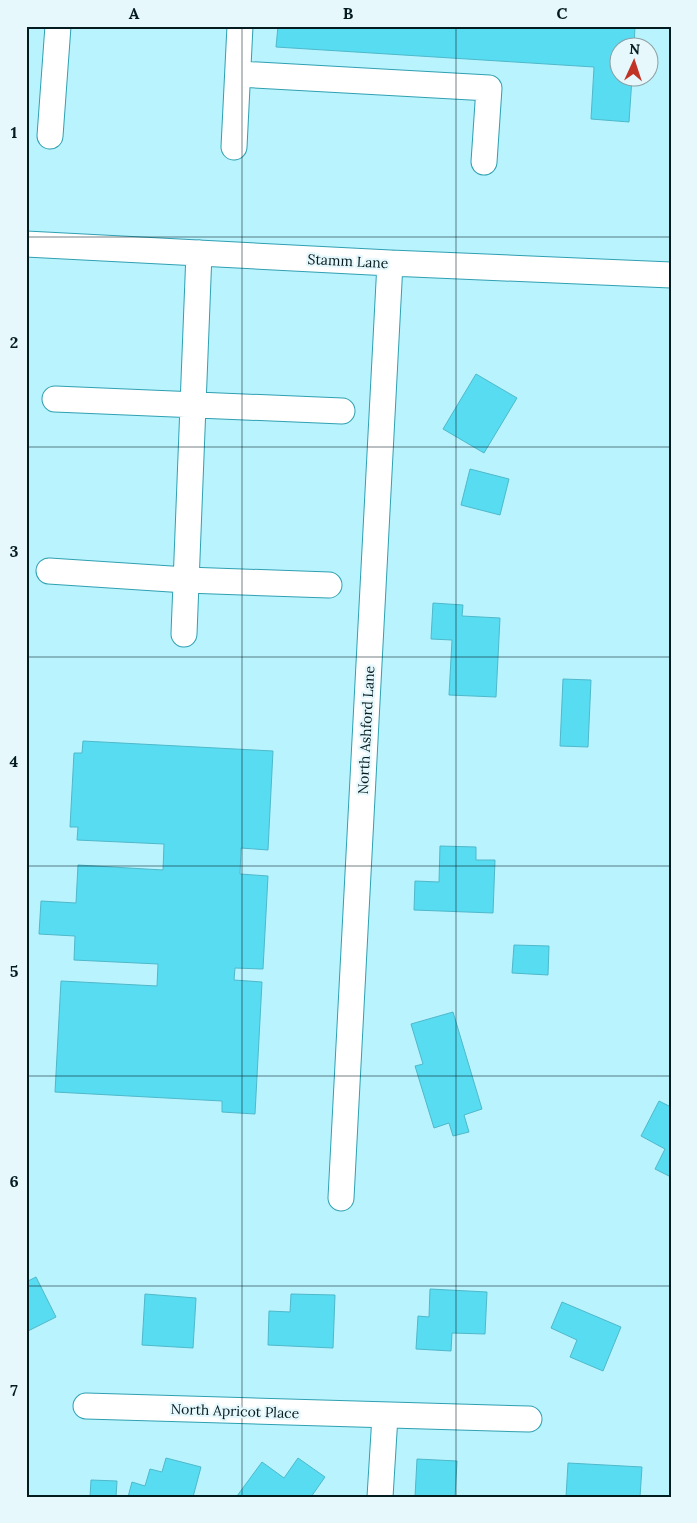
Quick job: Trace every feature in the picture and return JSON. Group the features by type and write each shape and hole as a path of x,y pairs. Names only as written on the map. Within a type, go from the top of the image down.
{"street":[{"path":"50,136 58,26"},
{"path":"234,147 240,26"},
{"path":"238,74 488,88 484,162"},
{"name":"Stamm Lane","path":"26,244 390,263 671,275"},
{"path":"184,634 199,253"},
{"name":"North Ashford Lane","path":"341,1198 390,263"},
{"path":"55,399 342,411"},
{"path":"49,571 186,580 329,585"},
{"name":"North Apricot Place","path":"86,1406 529,1419"},
{"path":"380,1497 385,1416"}],"building":[{"path":"278,26 635,26 634,38 610,38 610,88 631,88 629,122 591,119 594,67 276,47"},
{"path":"476,374 517,398 484,453 443,429"},
{"path":"470,469 509,479 500,515 461,505"},
{"path":"433,603 463,605 462,616 500,618 496,697 449,695 452,640 431,639"},
{"path":"563,679 591,680 588,747 560,746"},
{"path":"83,741 273,751 268,850 241,848 240,874 268,876 263,969 235,968 234,980 262,982 255,1114 222,1112 222,1101 55,1092 61,981 157,986 158,964 74,960 75,936 39,934 41,901 76,903 78,865 163,870 164,844 77,840 78,827 70,827 74,753 82,753"},
{"path":"440,846 476,847 476,860 495,860 493,913 414,910 415,881 439,882"},
{"path":"514,945 549,946 548,975 512,973"},
{"path":"453,1012 482,1109 464,1115 469,1132 453,1136 449,1123 434,1128 415,1066 423,1064 411,1024"},
{"path":"659,1101 671,1107 671,1177 655,1169 665,1149 641,1136"},
{"path":"36,1277 56,1317 26,1332 26,1282"},
{"path":"430,1289 487,1292 485,1334 452,1333 451,1351 416,1349 418,1316 429,1317"},
{"path":"145,1294 196,1298 193,1348 142,1345"},
{"path":"291,1294 335,1295 333,1348 268,1345 269,1311 290,1312"},
{"path":"562,1302 621,1327 603,1371 570,1357 577,1340 551,1328"},
{"path":"166,1458 201,1467 193,1497 128,1497 132,1482 145,1486 150,1469 162,1472"},
{"path":"298,1458 325,1477 311,1497 237,1496 262,1462 284,1478"},
{"path":"417,1459 457,1461 455,1497 415,1497"},
{"path":"568,1463 642,1467 640,1497 566,1497"},
{"path":"91,1480 117,1481 116,1497 90,1497"}]}
